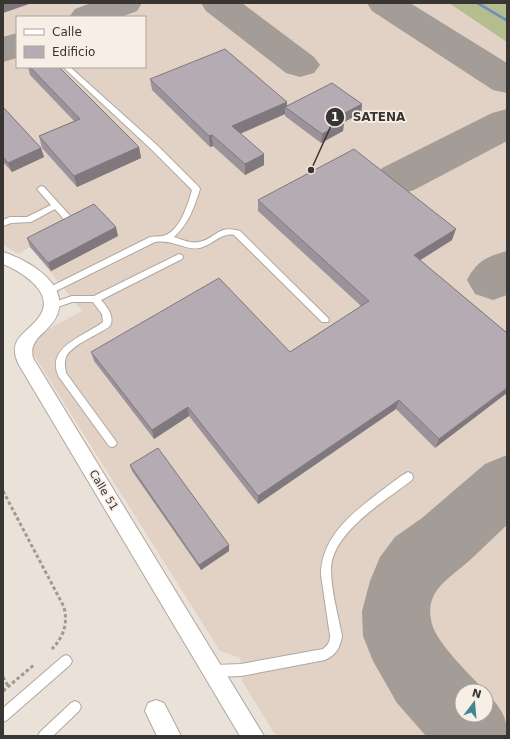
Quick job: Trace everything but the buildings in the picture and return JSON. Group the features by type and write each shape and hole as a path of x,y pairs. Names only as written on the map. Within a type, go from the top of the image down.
{"street":[{"path":"4,258 16,263 40,280 51,299"},
{"name":"Calle 51","path":"51,299 48,317 24,342 22,349 25,360 253,736"},
{"path":"156,711 170,736"}],"lane":[{"path":"67,68 155,148 196,189 186,219 167,238"},
{"path":"42,189 70,221"},
{"path":"3,223 10,220 28,220 56,205"},
{"path":"51,299 153,239 167,238 196,245 205,243 226,232 234,232 325,320"},
{"path":"51,299 95,299 179,257"},
{"path":"95,299 107,314 109,319 107,324 64,351 60,359 59,366 62,374 112,443"},
{"path":"214,671 241,670 325,654 331,651 336,644 336,636 326,568 330,550 338,534 408,477"},
{"path":"3,716 66,661"},
{"path":"44,736 75,707"}],"path":[{"path":"3,490 64,607 67,617 66,629 61,640 48,653"},
{"path":"3,691 36,663"},
{"path":"3,676 8,686"}],"shaded area":[{"path":"3,3 507,3 507,736 276,736 242,681 240,658 220,651 32,352 33,343 43,332 82,311 30,247 18,254 3,245"}],"green space":[{"path":"449,3 507,3 507,42"}],"waterway":[{"path":"477,3 507,21"}],"taxiway":[{"path":"91,16 124,3"},
{"path":"219,3 300,65"},
{"path":"385,3 507,81"},
{"path":"3,50 16,45"},
{"path":"398,179 507,123"},
{"path":"493,280 507,270"},
{"path":"475,736 423,677 398,636 396,611 404,581 418,560 445,540 507,484"}],"place":[{"name":"SATENA","path":"311,170"}]}
